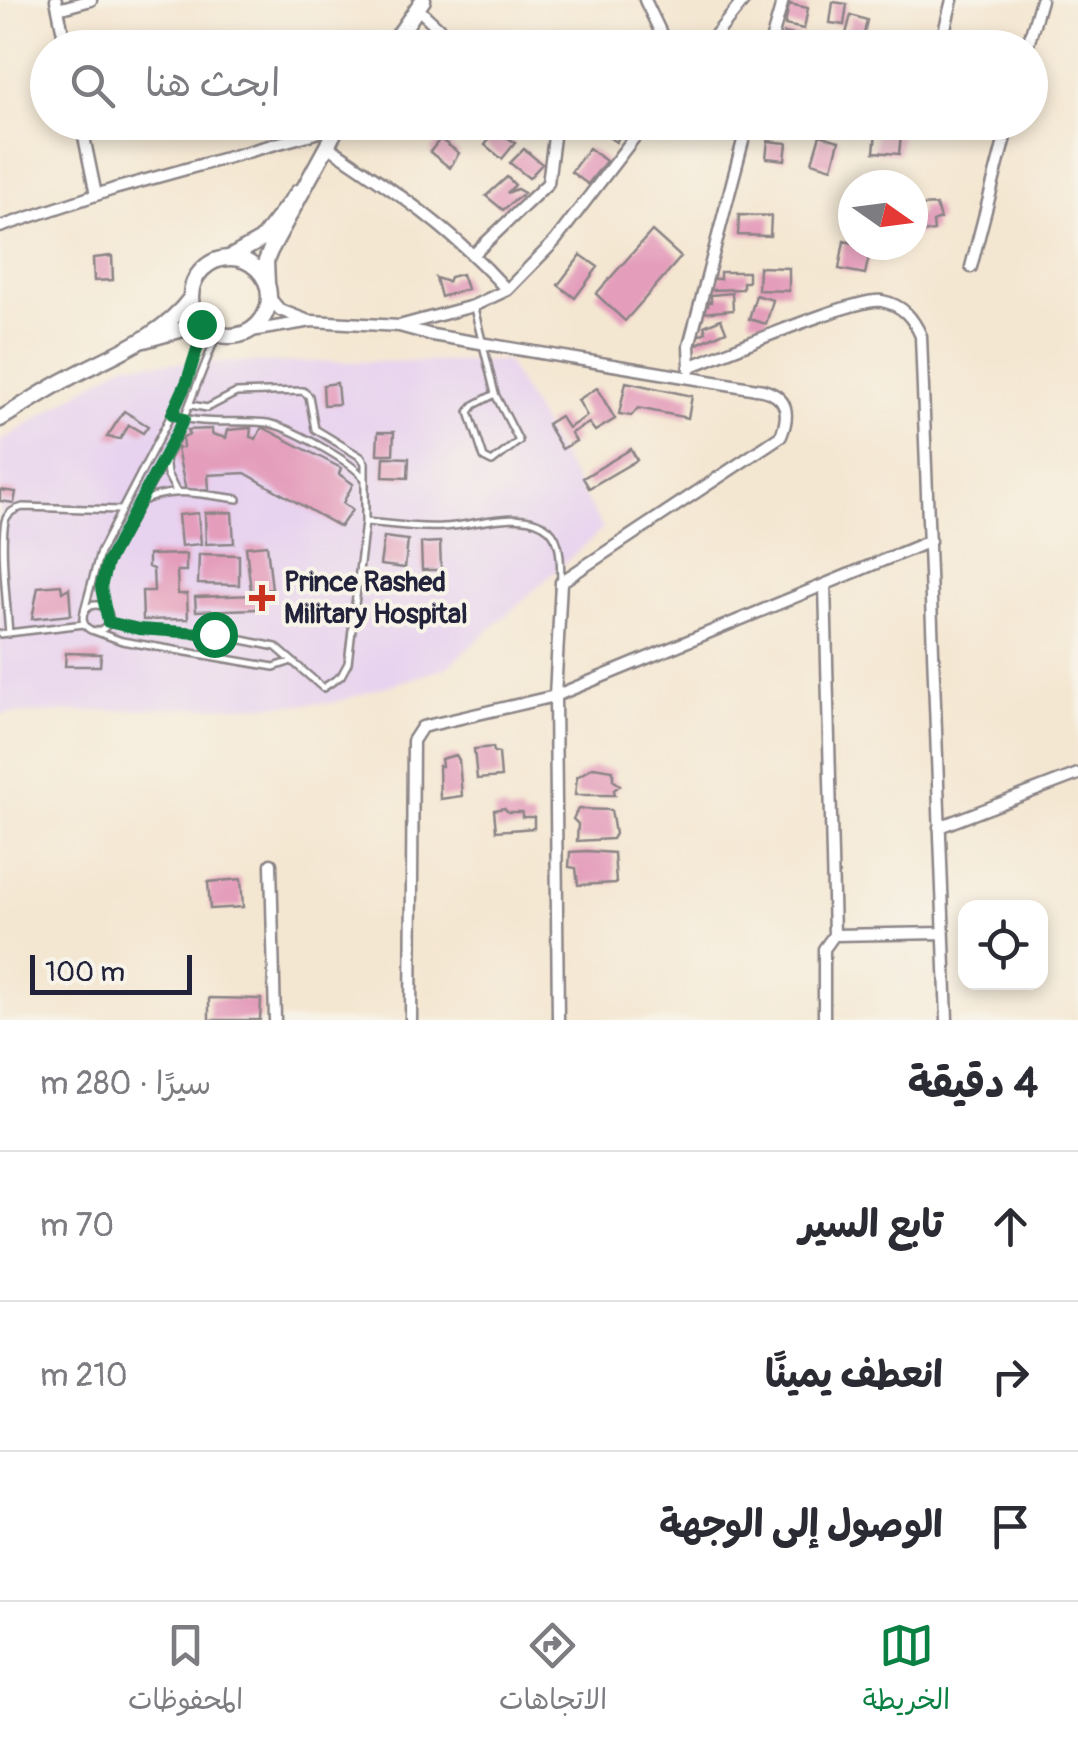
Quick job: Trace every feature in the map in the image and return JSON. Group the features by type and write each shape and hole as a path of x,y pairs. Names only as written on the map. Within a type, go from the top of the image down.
{"street":[{"path":"62,30 57,5 91,0"},
{"path":"645,0 659,30"},
{"path":"720,30 744,0"},
{"path":"774,30 782,0"},
{"path":"944,30 952,0"},
{"path":"1032,30 1041,0"},
{"path":"402,30 420,4 444,30"},
{"path":"85,140 96,195"},
{"path":"0,227 286,140"},
{"path":"144,340 207,328 240,335 260,322 268,291 266,261 329,140"},
{"path":"474,254 548,183 554,140"},
{"path":"399,326 473,306 507,290 555,240 632,140"},
{"path":"690,372 689,346 743,140"},
{"path":"971,267 1004,140"},
{"path":"326,146 420,207 474,254 507,290"},
{"path":"0,419 144,340 174,318 190,299 197,275 217,260 230,258 261,240 302,188"},
{"path":"230,258 253,265 280,310 312,322"},
{"path":"190,299 193,312 207,328"},
{"path":"690,372 865,301 901,307 915,320 921,336 948,1020"},
{"path":"250,330 312,322 399,326 432,335 690,372 775,393 788,412 781,436 561,582 555,696 558,1020"},
{"path":"411,1020 416,733 422,727 555,696 930,541"},
{"path":"824,1020 824,949 834,935 825,584"},
{"path":"938,827 1078,774"},
{"path":"270,864 276,1020"},
{"path":"834,935 943,933"}],"lane":[{"path":"473,306 495,394 519,441 492,462 484,458 469,412 495,394"},
{"path":"94,631 103,629 108,622 102,576 190,406 207,328"},
{"path":"84,624 94,570 120,510 172,414 207,328"},
{"path":"108,622 139,629 214,634 276,646 323,688 341,676 348,663 365,522 366,468 362,458 315,429 309,396 303,391 236,393 207,408 190,406"},
{"path":"172,414 204,423 274,424 352,466 364,478"},
{"path":"165,454 167,474 176,491"},
{"path":"138,504 176,491 238,498"},
{"path":"9,634 3,564 5,520 12,510 120,510"},
{"path":"365,522 440,528 530,520 554,534 560,549 561,582"},
{"path":"84,610 91,605 104,606"},
{"path":"0,634 84,624 122,641 274,667 290,662"}],"shaded area":[{"name":"Prince Rashed Military Hospital","path":"506,361 603,529 446,668 332,703 0,714 0,442 126,363"}],"building":[{"path":"833,2 847,4 844,25 830,23"},
{"path":"789,4 808,8 804,29 785,25"},
{"path":"851,15 867,20 865,30 847,30"},
{"path":"441,140 459,153 450,168 430,152"},
{"path":"488,140 515,143 502,159 485,145"},
{"path":"819,140 839,141 832,168 812,162"},
{"path":"875,140 900,140 899,154 874,152"},
{"path":"768,141 787,143 785,160 766,158"},
{"path":"589,148 606,161 588,184 571,172"},
{"path":"524,149 542,164 529,178 510,163"},
{"path":"507,177 515,185 507,193 517,189 524,193 503,210 486,196"},
{"path":"936,205 940,219 933,222 934,231 928,232 928,206"},
{"path":"739,215 771,216 770,236 738,235"},
{"path":"652,231 681,257 625,321 596,294"},
{"path":"581,255 598,267 575,298 558,285"},
{"path":"112,256 113,280 94,281 93,258"},
{"path":"841,260 868,260 865,274 839,269"},
{"path":"759,267 789,268 789,291 758,290"},
{"path":"720,272 748,272 748,282 743,282 743,289 710,290 710,279 720,279"},
{"path":"462,274 467,289 441,297 436,278 448,282 450,277"},
{"path":"732,293 733,310 702,313 701,307 708,306 711,295"},
{"path":"756,295 773,300 766,324 749,319"},
{"path":"721,319 726,331 697,344 697,336 706,332 704,326"},
{"path":"626,382 692,396 688,418 638,408 631,416 619,414"},
{"path":"337,383 339,404 324,405 323,385"},
{"path":"597,388 615,419 595,431 589,423 571,433 576,441 562,449 547,424 560,416 568,428 587,416 578,400"},
{"path":"124,411 148,426 143,433 129,425 120,439 107,437"},
{"path":"262,427 341,468 339,474 353,484 343,503 352,510 340,527 245,473 208,475 209,489 186,491 177,449 183,447 182,437 189,435 187,430 212,429 212,434 226,438 228,430 251,428 250,437 256,439"},
{"path":"378,432 394,432 393,454 377,454"},
{"path":"631,449 637,460 589,488 583,478"},
{"path":"384,457 409,458 408,478 383,477"},
{"path":"0,490 16,492 14,503 0,501"},
{"path":"232,512 234,543 206,544 205,513"},
{"path":"198,513 201,544 181,546 178,515"},
{"path":"384,537 408,540 405,568 380,565"},
{"path":"440,542 441,570 422,570 421,543"},
{"path":"267,545 272,589 251,591 246,547"},
{"path":"186,554 186,571 177,571 178,594 187,594 188,619 143,620 142,591 154,591 148,555"},
{"path":"199,554 239,555 239,585 198,584"},
{"path":"61,585 62,592 69,588 71,615 32,619 38,587"},
{"path":"257,595 257,609 196,611 195,597"},
{"path":"66,653 101,654 100,666 65,666"},
{"path":"493,747 499,753 501,777 477,779 474,749"},
{"path":"456,755 462,796 440,799 441,759"},
{"path":"593,767 613,770 613,780 620,785 614,790 615,795 575,795 577,777"},
{"path":"504,808 508,812 522,812 522,817 534,817 534,828 496,831 494,810"},
{"path":"578,809 611,810 615,834 612,839 577,841 578,824 573,819"},
{"path":"570,852 614,853 616,883 578,885 576,868 569,867"},
{"path":"241,879 243,907 210,909 208,882"},
{"path":"209,998 261,999 260,1020 209,1020"}],"place":[{"name":"Prince Rashed Military Hospital","path":"262,598"}],"route":[{"path":"201,324 204,327 191,370 172,414 184,419 107,563 101,596 109,614 108,622 139,629 214,634"}]}
